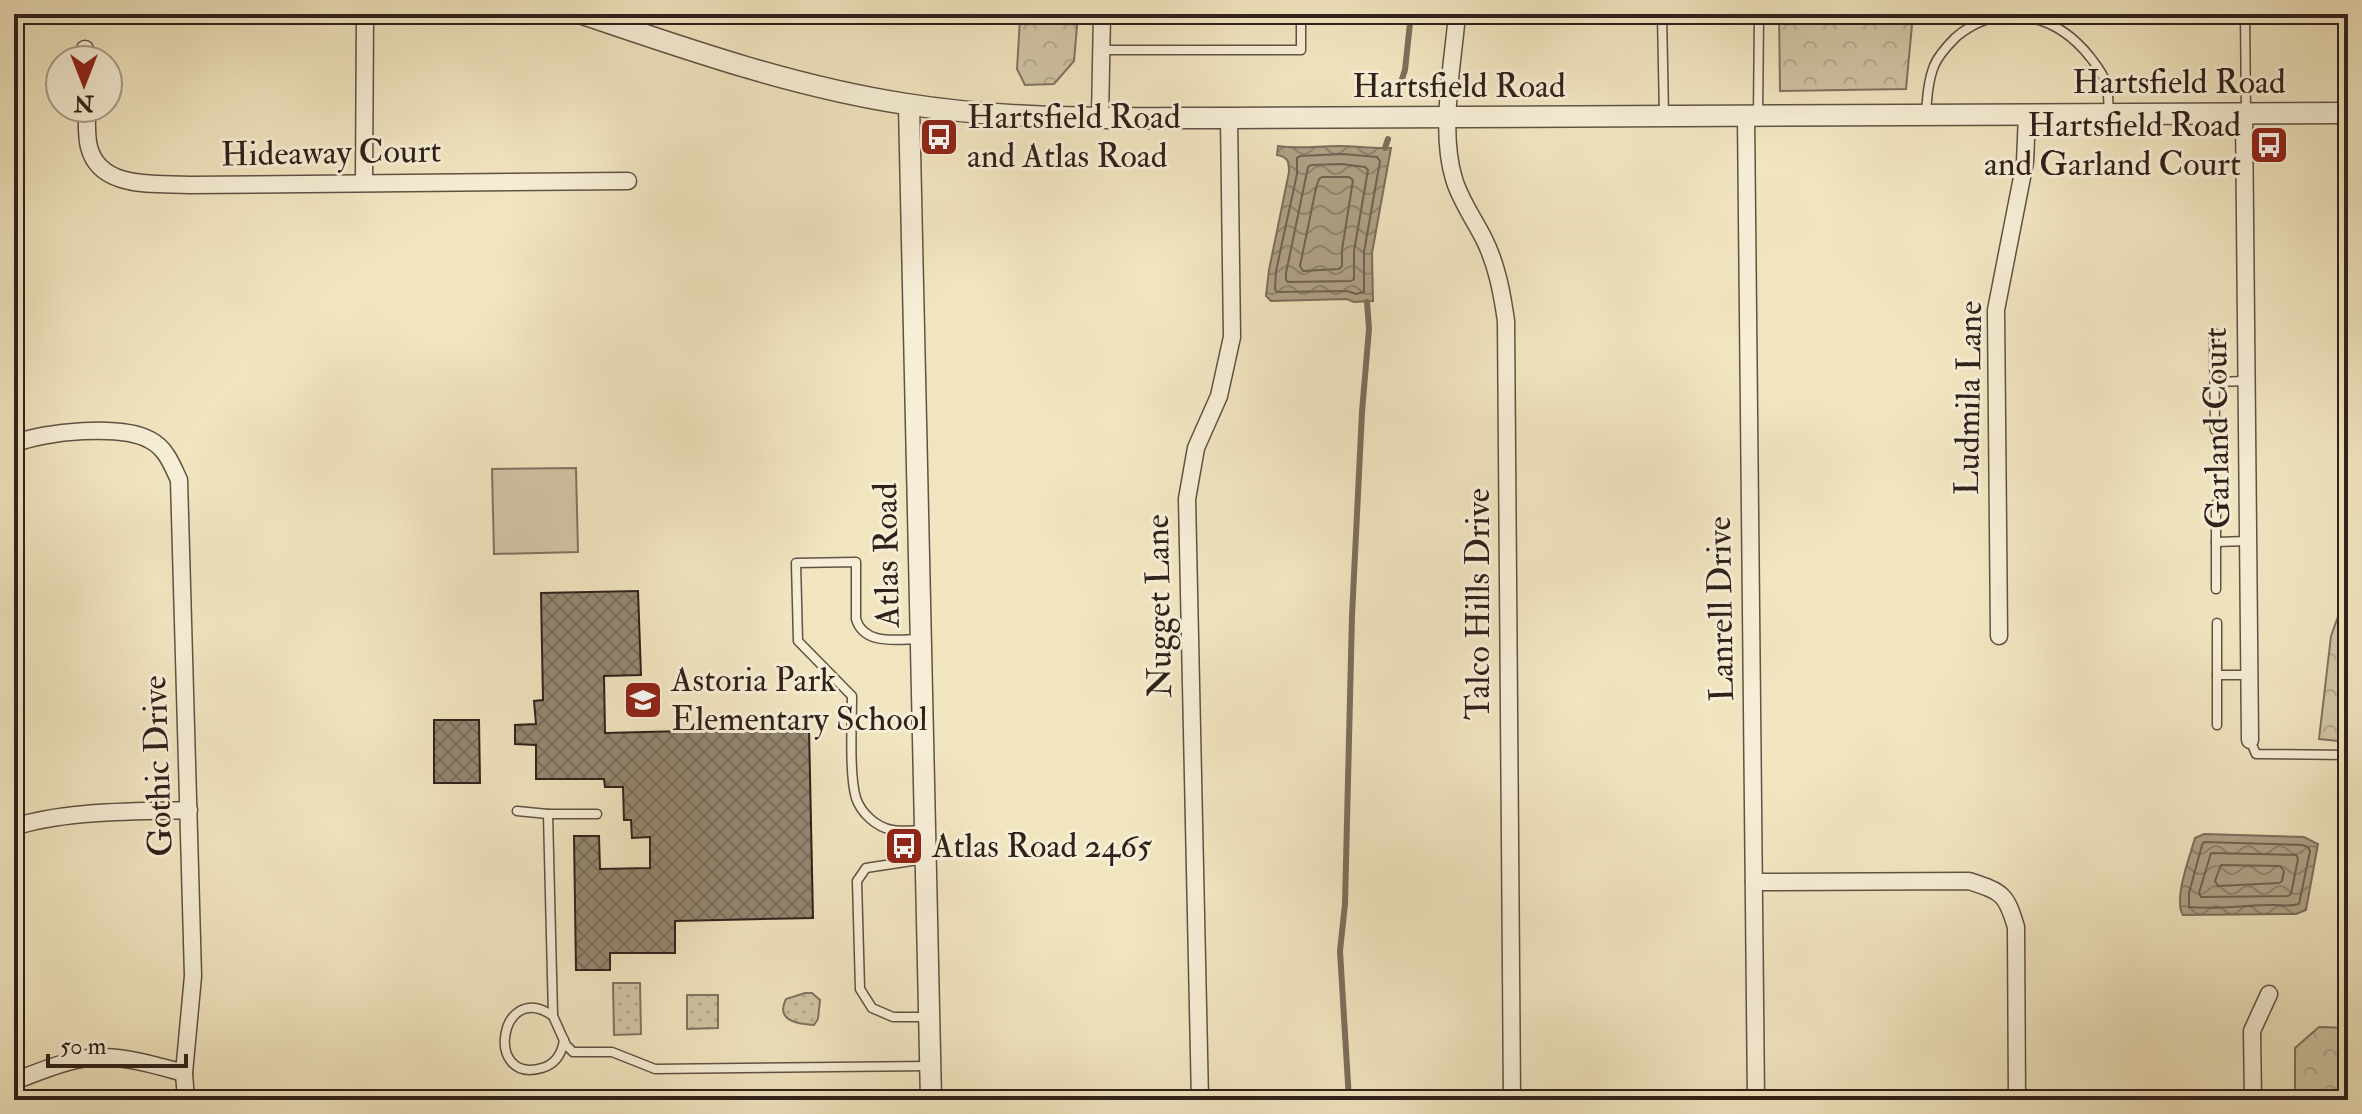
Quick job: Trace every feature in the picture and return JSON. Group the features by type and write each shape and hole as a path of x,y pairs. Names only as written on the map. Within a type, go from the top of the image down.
{"street":[{"path":"364,182 365,14"},
{"name":"Hartsfield Road","path":"583,14 633,22 717,60 757,71 909,105 985,112 1100,118 2348,113"},
{"path":"1100,118 1102,14"},
{"name":"Talco Hills Drive","path":"1457,14 1448,118 1449,160 1454,181 1495,265 1506,321 1512,1100"},
{"name":"Atlas Road","path":"909,105 931,1100"},
{"name":"Garland Court","path":"2245,114 2250,740"},
{"name":"Ludmila Lane","path":"1999,636 1996,310 2025,162 2027,115"},
{"name":"Lanrell Drive","path":"1752,117 1756,1100"},
{"name":"Nugget Lane","path":"1200,1100 1187,499 1196,448 1219,396 1232,337 1229,118"},
{"name":"Hideaway Court","path":"88,124 90,152 98,165 115,178 130,181 189,185 628,181"},
{"name":"Gothic Drive","path":"14,444 46,435 133,433 151,440 164,450 179,480 193,976 184,1073 186,1100"},
{"path":"14,827 30,822 107,813 189,810"},
{"path":"1754,882 1969,881 1995,889 2011,909 2016,927 2017,1100"},
{"path":"2253,1100 2252,1031 2269,994"},
{"path":"14,1081 75,1060 102,1057 128,1059 184,1073"}],"lane":[{"path":"1101,50 1301,50 1301,14"},
{"path":"1662,14 1664,117"},
{"path":"1752,117 1759,14"},
{"path":"1925,116 1934,65 1950,43 1980,21 2016,14 2057,27 2084,49 2107,84 2109,114"},
{"path":"2057,14 2057,27"},
{"path":"2245,14 2245,114"},
{"path":"2214,333 2215,430"},
{"path":"2215,382 2247,381"},
{"path":"2216,504 2216,589"},
{"path":"2216,542 2248,541"},
{"path":"921,639 880,639 869,636 859,628 856,619 856,562 796,563 798,641 852,696 853,784 857,802 878,825 893,830 925,830"},
{"path":"2217,623 2217,725"},
{"path":"2217,675 2250,675"},
{"path":"2250,740 2256,754 2348,755"},
{"path":"517,811 597,814"},
{"path":"548,814 553,1016 573,1052 612,1052 655,1069 930,1066"},
{"path":"925,859 866,868 857,881 860,989 872,1008 893,1017 929,1017"},
{"path":"553,1016 537,1009 517,1013 504,1030 505,1051 519,1066 539,1069 557,1058 564,1040"}],"green space":[{"path":"1022,14 1078,14 1074,61 1054,84 1025,85 1017,69"},
{"path":"1779,14 1913,14 1906,89 1780,91"},
{"path":"576,468 578,552 494,554 492,469"},
{"path":"2348,589 2348,742 2319,739 2331,636"},
{"path":"613,983 640,983 641,1034 614,1035"},
{"path":"812,993 820,1000 818,1019 814,1025 790,1020 783,1012 786,999"},
{"path":"687,995 718,995 718,1028 687,1029"},
{"path":"2319,1027 2348,1028 2348,1100 2304,1100 2295,1089 2295,1048"}],"water":[{"path":"1278,146 1391,148 1372,253 1373,301 1271,301 1266,296 1289,172 1287,160 1277,155"},
{"path":"2204,834 2304,837 2318,844 2306,910 2296,914 2183,915 2180,899 2183,878 2195,838"}],"building":[{"path":"638,591 641,675 604,676 605,733 809,728 813,918 675,921 675,953 610,953 610,970 576,970 574,836 599,836 600,869 650,868 650,837 632,838 631,820 624,820 623,787 605,787 604,779 536,779 536,745 515,744 515,725 536,724 534,701 543,700 541,593"},
{"path":"434,720 479,720 480,783 434,783"}],"waterway":[{"path":"1397,94 1405,70 1411,14"},
{"path":"1385,148 1388,139"},
{"path":"1349,1100 1340,951 1345,904 1352,616 1369,329 1367,302"}],"place":[{"name":"Hartsfield Road and Atlas Road","path":"939,137"},
{"name":"Hartsfield Road and Garland Court","path":"2269,145"},
{"name":"Astoria Park Elementary School","path":"643,700"},
{"name":"Atlas Road 2465","path":"904,846"}]}
